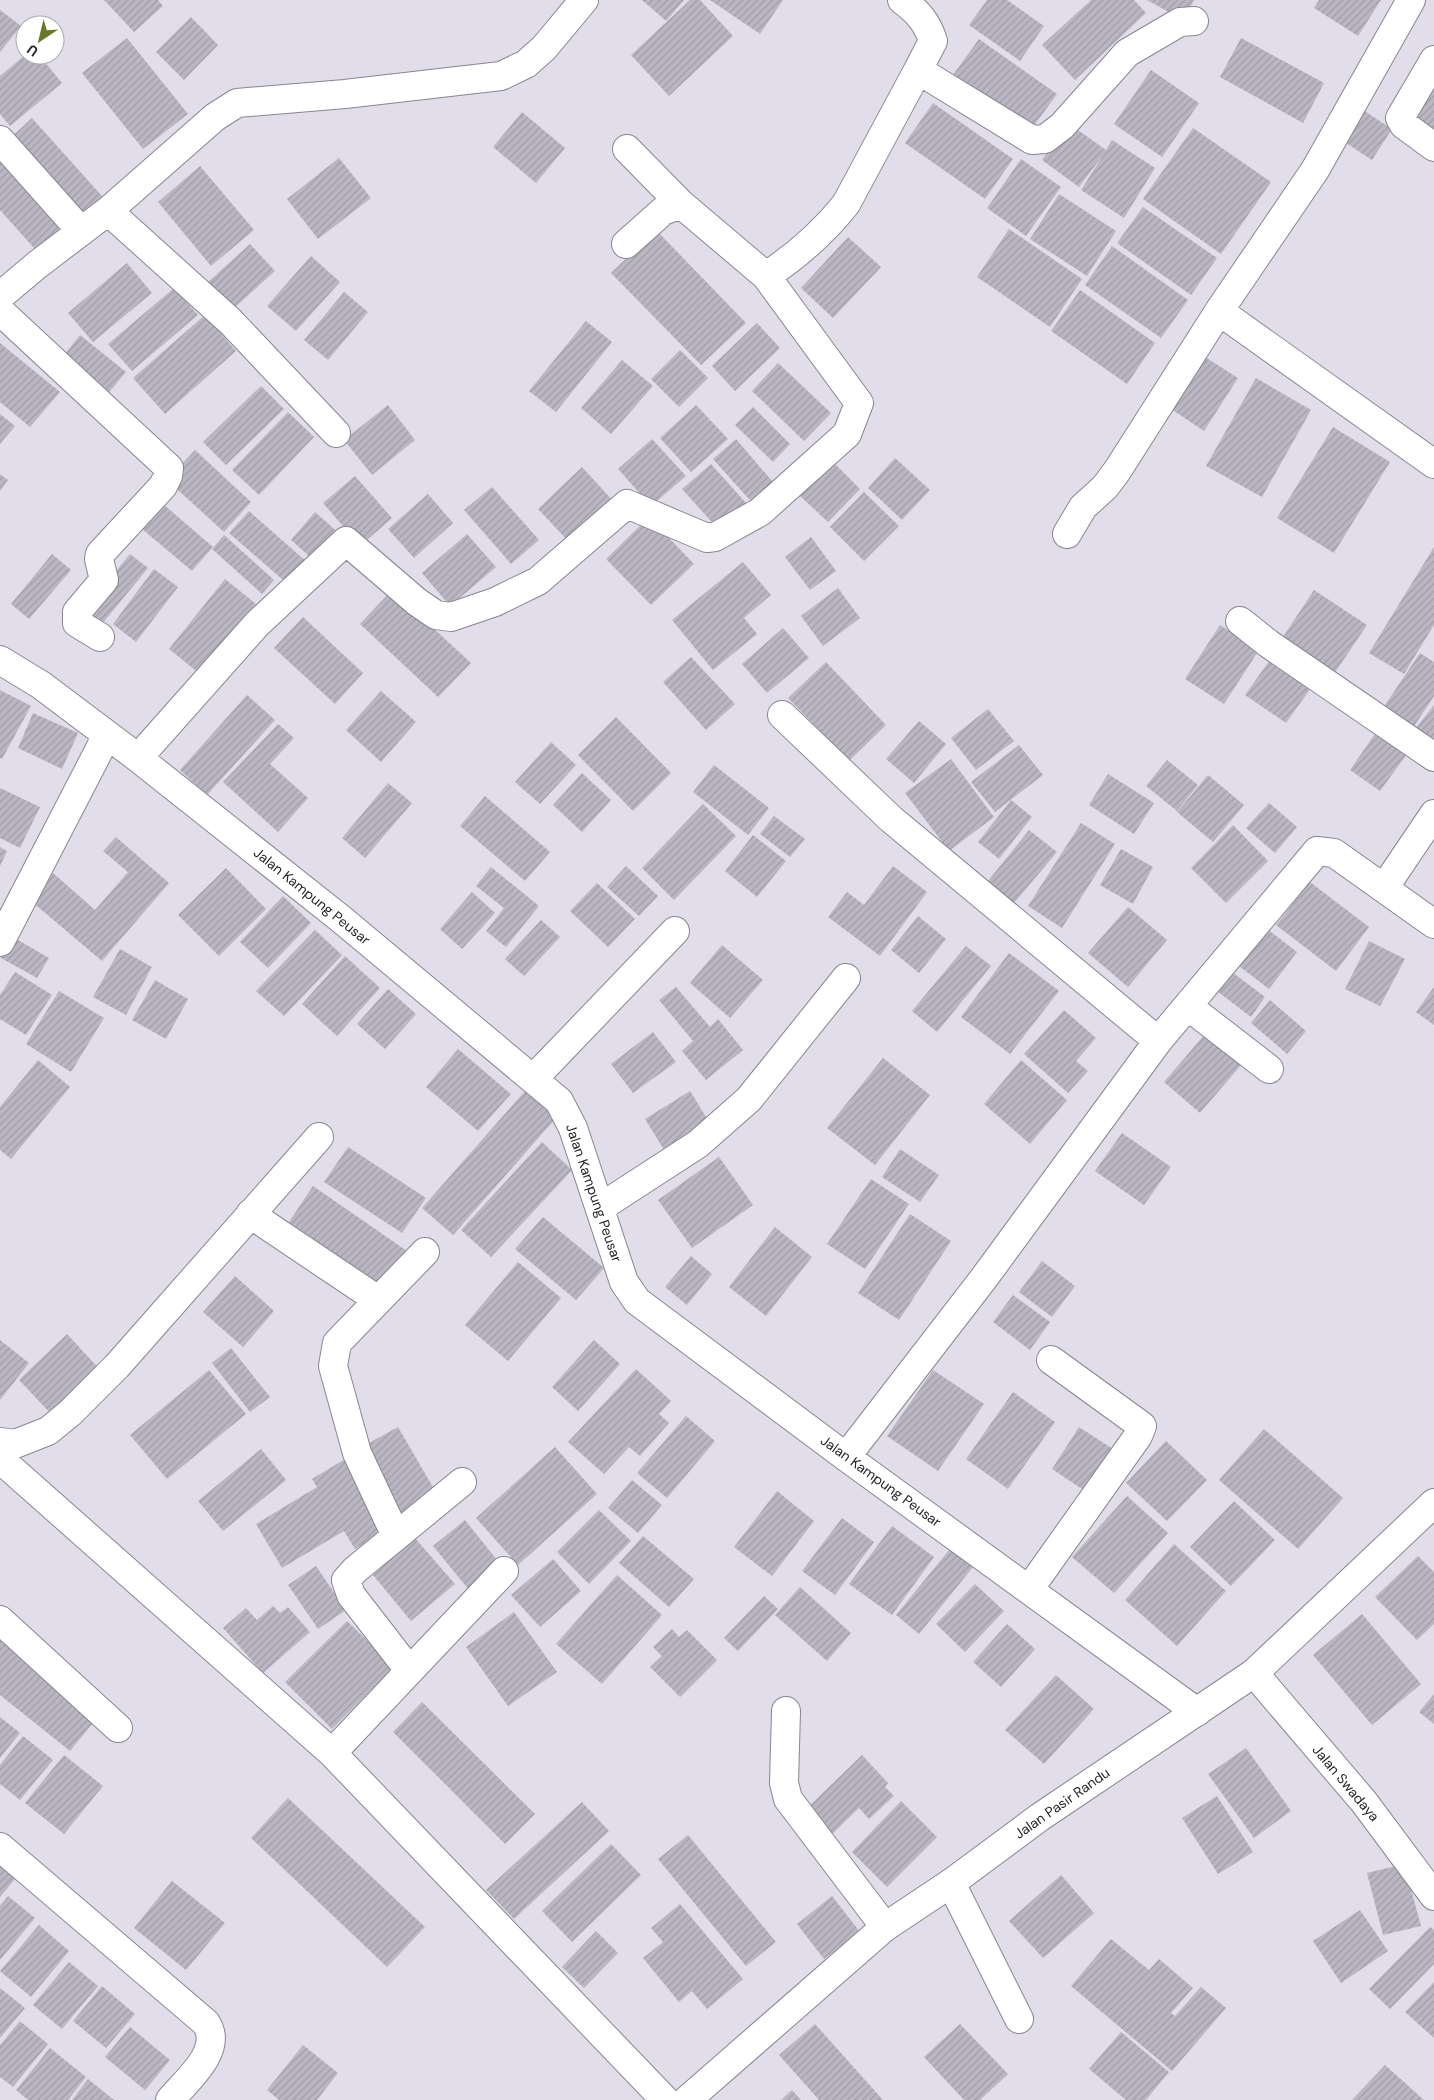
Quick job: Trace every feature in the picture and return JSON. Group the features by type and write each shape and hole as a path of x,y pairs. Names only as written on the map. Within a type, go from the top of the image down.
{"street":[{"path":"0,296 108,211 236,102 345,94 501,76 526,64 544,48 584,0"},
{"path":"766,276 805,249 831,224 846,204 933,41 929,27 918,12 902,0"},
{"path":"1067,534 1082,507 1105,487 1117,471 1219,311 1315,170 1411,0"},
{"path":"918,70 1032,140 1045,139 1062,126 1127,53 1180,22 1194,21"},
{"path":"1434,60 1400,118 1404,125 1434,147"},
{"path":"0,140 81,231"},
{"path":"138,758 257,624 346,541 417,602 436,615 451,616 496,602 538,581 627,504 707,538 715,537 760,512 846,434 859,403 766,276 681,204 627,149"},
{"path":"626,244 663,211 681,204"},
{"path":"108,211 230,321 336,433"},
{"path":"0,311 169,468 168,476 163,486 100,554 99,559 104,580 77,612 77,623 100,637"},
{"path":"1219,311 1434,464"},
{"path":"1240,621 1269,644 1434,757"},
{"name":"Jalan Kampung Peusar","path":"0,660 41,685 138,758 341,919 534,1078 558,1101 573,1128 624,1282 637,1301 846,1457 1030,1588 1197,1712"},
{"path":"782,715 891,819 1158,1041"},
{"path":"0,942 107,734"},
{"path":"1384,888 1434,814"},
{"path":"846,1457 984,1278 1158,1041 1189,1007 1317,851 1334,853 1434,924"},
{"path":"534,1078 675,931"},
{"path":"600,1207 698,1144 749,1099 846,978"},
{"path":"1189,1007 1270,1069"},
{"path":"0,1442 15,1444 48,1432 70,1412 117,1366 319,1137"},
{"path":"250,1214 378,1300"},
{"path":"396,1536 357,1453 333,1366 337,1343 425,1252"},
{"path":"1030,1588 1138,1436 1142,1426 1051,1360"},
{"path":"0,1459 332,1752 665,2100"},
{"path":"409,1670 351,1595 346,1580 355,1570 462,1482"},
{"name":"Jalan Pasir Randu","path":"687,2100 885,1927 951,1883 1040,1817 1254,1673 1434,1503"},
{"path":"332,1752 504,1571"},
{"path":"0,1620 118,1728"},
{"name":"Jalan Swadaya","path":"1254,1673 1364,1802 1434,1896"},
{"path":"786,1711 784,1783 788,1799 885,1927"},
{"path":"0,1847 206,2023 212,2032 212,2044 205,2058 170,2100"},
{"path":"951,1883 1019,2019"}],"building":[{"path":"104,0 158,0 163,6 134,32"},
{"path":"642,0 684,0 666,21"},
{"path":"690,0 700,0 733,36 669,96 631,55"},
{"path":"710,0 783,0 760,34"},
{"path":"987,0 1007,0 1044,26 1020,61 969,25"},
{"path":"1091,0 1134,0 1146,13 1075,80 1042,45"},
{"path":"1147,0 1194,0 1183,20"},
{"path":"1319,0 1381,0 1358,36 1314,8"},
{"path":"0,10 15,21 15,33 0,52"},
{"path":"191,17 218,45 184,80 156,52"},
{"path":"127,38 188,114 143,149 82,73"},
{"path":"1241,38 1324,83 1303,123 1220,77"},
{"path":"979,39 1057,94 1028,134 950,79"},
{"path":"15,63 15,65 47,65 62,83 10,126 0,114 0,76"},
{"path":"1151,70 1199,103 1162,157 1114,124"},
{"path":"1434,73 1434,129 1431,133 1403,116"},
{"path":"933,103 1013,159 985,199 905,143"},
{"path":"1360,108 1392,129 1372,160 1340,139"},
{"path":"522,112 565,148 536,183 493,147"},
{"path":"32,118 110,205 85,226 8,140"},
{"path":"1068,123 1106,150 1112,140 1155,168 1124,218 1081,190 1103,155 1079,187 1042,160"},
{"path":"1193,128 1271,182 1221,254 1143,199"},
{"path":"0,144 74,229 42,257 0,210"},
{"path":"339,158 371,198 318,239 287,199"},
{"path":"1021,159 1061,187 1026,236 987,208"},
{"path":"200,166 254,230 211,266 158,202"},
{"path":"1059,194 1116,231 1087,276 1030,239"},
{"path":"1143,207 1217,258 1191,295 1117,243"},
{"path":"1009,229 1082,279 1050,327 977,277"},
{"path":"656,230 746,323 701,365 611,273"},
{"path":"848,237 881,267 833,318 801,288"},
{"path":"250,244 275,271 233,309 208,282"},
{"path":"1112,246 1188,300 1161,338 1085,285"},
{"path":"311,256 340,282 296,331 267,306"},
{"path":"127,263 152,293 93,342 68,313"},
{"path":"174,288 198,315 132,371 108,344"},
{"path":"1080,290 1155,343 1127,384 1051,331"},
{"path":"344,292 368,312 328,360 304,340"},
{"path":"205,315 236,351 165,414 133,378"},
{"path":"586,321 612,342 556,412 529,391"},
{"path":"757,323 780,348 735,391 712,366"},
{"path":"80,335 126,372 106,396 61,359"},
{"path":"0,343 60,392 30,427 0,402"},
{"path":"680,350 708,378 679,407 651,379"},
{"path":"1202,355 1238,378 1204,431 1168,407"},
{"path":"622,360 653,386 611,434 581,408"},
{"path":"778,363 831,413 804,441 752,391"},
{"path":"1256,378 1311,410 1262,497 1206,466"},
{"path":"261,386 284,409 226,465 203,442"},
{"path":"388,405 415,440 372,475 344,440"},
{"path":"696,405 728,439 691,472 660,438"},
{"path":"753,407 790,444 773,462 735,425"},
{"path":"288,412 314,437 259,495 232,470"},
{"path":"0,414 15,426 0,444"},
{"path":"1333,427 1390,462 1334,553 1277,518"},
{"path":"652,439 686,476 651,506 618,469"},
{"path":"736,439 778,488 756,507 713,459"},
{"path":"195,450 251,502 224,532 167,480"},
{"path":"895,458 930,490 902,520 868,488"},
{"path":"833,462 860,489 828,522 800,496"},
{"path":"711,464 747,504 718,529 682,489"},
{"path":"582,467 614,502 570,543 538,509"},
{"path":"0,474 8,480 0,491"},
{"path":"355,476 392,518 360,546 323,503"},
{"path":"492,487 539,540 511,564 464,510"},
{"path":"864,492 899,526 864,561 830,527"},
{"path":"428,494 453,523 414,558 388,529"},
{"path":"156,498 213,547 192,571 135,523"},
{"path":"249,511 308,563 289,585 229,533"},
{"path":"315,512 341,535 317,563 291,540"},
{"path":"649,517 694,564 651,605 606,559"},
{"path":"467,534 496,567 450,606 422,573"},
{"path":"224,535 274,580 262,594 212,549"},
{"path":"811,537 836,571 810,590 785,557"},
{"path":"1434,547 1434,625 1404,674 1369,653"},
{"path":"52,554 71,570 29,619 11,604"},
{"path":"130,554 148,568 102,624 84,610"},
{"path":"743,562 771,595 744,618 757,634 713,670 672,620"},
{"path":"154,569 178,587 136,642 113,624"},
{"path":"225,579 256,604 200,674 169,649"},
{"path":"838,588 860,618 823,646 801,616"},
{"path":"392,590 471,663 438,697 360,624"},
{"path":"1314,590 1367,625 1334,674 1281,640"},
{"path":"303,617 363,673 335,704 274,648"},
{"path":"1220,625 1259,650 1224,704 1185,679"},
{"path":"783,628 809,658 767,693 742,664"},
{"path":"1420,653 1434,662 1434,696 1413,728 1383,708"},
{"path":"691,657 735,704 706,730 663,682"},
{"path":"1272,657 1313,685 1286,723 1245,695"},
{"path":"826,662 886,725 849,761 788,698"},
{"path":"0,690 31,706 2,759 0,758"},
{"path":"381,691 416,722 381,762 346,730"},
{"path":"247,695 275,720 207,795 180,770"},
{"path":"1434,705 1434,744 1415,729"},
{"path":"988,709 1014,741 976,770 951,738"},
{"path":"33,713 78,733 62,769 18,748"},
{"path":"616,717 671,773 633,811 578,755"},
{"path":"919,721 946,744 914,783 886,759"},
{"path":"278,724 294,738 270,764 308,798 278,832 223,782"},
{"path":"1379,728 1410,750 1380,791 1350,770"},
{"path":"551,742 576,765 540,804 515,782"},
{"path":"1019,745 1043,775 995,812 971,782"},
{"path":"951,759 994,817 949,851 905,793"},
{"path":"1167,760 1198,785 1177,811 1146,786"},
{"path":"714,765 769,808 748,835 693,792"},
{"path":"582,773 611,800 582,832 553,805"},
{"path":"1108,774 1154,803 1134,834 1089,805"},
{"path":"1208,775 1244,805 1213,842 1177,812"},
{"path":"388,783 412,803 365,858 342,838"},
{"path":"0,788 40,807 20,848 0,838"},
{"path":"485,796 550,852 525,881 460,826"},
{"path":"1011,800 1032,817 999,859 978,842"},
{"path":"1269,803 1297,827 1275,853 1246,828"},
{"path":"703,804 736,836 674,900 642,868"},
{"path":"774,816 805,839 790,857 760,834"},
{"path":"1081,823 1115,844 1062,928 1028,906"},
{"path":"1233,825 1268,861 1226,903 1191,868"},
{"path":"1029,830 1057,852 1014,903 988,881"},
{"path":"753,835 786,861 757,897 725,871"},
{"path":"116,837 169,883 102,961 31,901 53,873 95,910 128,872 103,851"},
{"path":"0,847 7,851 0,866"},
{"path":"1121,849 1153,867 1133,904 1100,885"},
{"path":"626,866 658,896 639,916 607,887"},
{"path":"893,866 927,892 880,956 828,917 847,892 864,905"},
{"path":"491,867 539,906 506,947 486,931 504,908 476,886"},
{"path":"226,868 266,909 219,956 178,915"},
{"path":"1310,882 1369,927 1336,971 1276,925"},
{"path":"597,883 635,919 608,947 570,911"},
{"path":"472,892 495,913 462,949 440,929"},
{"path":"283,896 311,923 268,968 240,942"},
{"path":"1128,907 1167,940 1128,987 1088,953"},
{"path":"918,916 946,939 919,973 891,950"},
{"path":"541,920 560,937 524,976 505,959"},
{"path":"1267,929 1297,952 1269,989 1239,966"},
{"path":"315,930 342,955 284,1016 256,991"},
{"path":"13,937 49,958 37,978 1,958"},
{"path":"1369,941 1405,959 1380,1006 1345,989"},
{"path":"722,945 763,980 730,1018 690,983"},
{"path":"966,946 991,966 937,1032 912,1011"},
{"path":"120,949 152,967 126,1015 93,997"},
{"path":"1009,953 1059,991 1010,1054 961,1017"},
{"path":"345,956 380,988 337,1036 302,1004"},
{"path":"1228,969 1265,997 1251,1017 1213,988"},
{"path":"15,972 52,995 26,1035 0,1019 0,995"},
{"path":"155,980 188,999 166,1039 132,1020"},
{"path":"676,987 710,1027 718,1019 743,1050 706,1080 682,1051 693,1041 659,1000"},
{"path":"1434,987 1434,1025 1416,1012"},
{"path":"388,989 416,1014 385,1049 357,1024"},
{"path":"59,991 104,1018 71,1072 26,1044"},
{"path":"1270,1000 1306,1031 1287,1054 1251,1023"},
{"path":"1064,1010 1096,1038 1076,1061 1088,1071 1068,1093 1024,1054"},
{"path":"653,1032 676,1062 633,1093 611,1064"},
{"path":"1205,1034 1242,1064 1200,1113 1164,1082"},
{"path":"458,1049 511,1094 478,1131 426,1087"},
{"path":"883,1058 930,1095 875,1165 827,1128"},
{"path":"38,1060 70,1087 11,1159 0,1150 0,1107"},
{"path":"1021,1060 1067,1100 1030,1144 984,1104"},
{"path":"525,1091 556,1118 453,1235 422,1208"},
{"path":"690,1091 711,1125 666,1153 645,1119"},
{"path":"1122,1133 1171,1167 1144,1205 1095,1171"},
{"path":"542,1142 572,1170 491,1257 461,1230"},
{"path":"348,1147 426,1198 402,1233 324,1182"},
{"path":"900,1149 939,1175 920,1202 882,1177"},
{"path":"719,1157 753,1205 692,1248 658,1200"},
{"path":"871,1179 909,1204 865,1269 827,1244"},
{"path":"313,1186 407,1251 383,1287 289,1222"},
{"path":"910,1214 951,1241 899,1320 858,1293"},
{"path":"543,1217 604,1268 576,1300 515,1249"},
{"path":"775,1227 812,1257 766,1316 729,1287"},
{"path":"691,1256 712,1274 687,1305 665,1287"},
{"path":"1042,1261 1075,1286 1052,1317 1019,1292"},
{"path":"518,1262 561,1298 508,1361 465,1325"},
{"path":"235,1276 274,1311 243,1347 203,1312"},
{"path":"1013,1295 1050,1322 1030,1350 993,1322"},
{"path":"67,1334 104,1374 56,1419 19,1380"},
{"path":"0,1340 29,1363 0,1400"},
{"path":"594,1340 620,1364 578,1411 552,1387"},
{"path":"231,1348 270,1397 250,1412 212,1363"},
{"path":"636,1369 671,1401 659,1414 669,1423 640,1456 629,1447 604,1474 568,1442"},
{"path":"209,1370 246,1414 167,1479 130,1435"},
{"path":"933,1370 984,1404 938,1471 887,1436"},
{"path":"1013,1392 1055,1422 1008,1489 966,1459"},
{"path":"686,1416 715,1441 667,1498 637,1473"},
{"path":"398,1427 437,1494 398,1515 360,1448"},
{"path":"1079,1427 1113,1449 1085,1491 1052,1469"},
{"path":"1264,1429 1343,1498 1298,1549 1219,1480"},
{"path":"1166,1441 1207,1480 1167,1521 1126,1483"},
{"path":"555,1447 597,1494 518,1565 476,1518"},
{"path":"261,1449 286,1480 223,1531 198,1501"},
{"path":"345,1459 387,1529 355,1549 344,1531 282,1568 256,1524 317,1487 312,1479"},
{"path":"632,1480 662,1505 638,1533 608,1508"},
{"path":"777,1491 814,1521 772,1576 734,1547"},
{"path":"1127,1496 1168,1533 1114,1593 1072,1557"},
{"path":"1234,1501 1275,1540 1231,1586 1190,1547"},
{"path":"599,1510 631,1541 589,1584 557,1552"},
{"path":"842,1518 874,1542 835,1595 802,1571"},
{"path":"465,1520 501,1565 469,1590 433,1546"},
{"path":"892,1526 934,1557 892,1615 849,1584"},
{"path":"643,1536 694,1579 669,1607 619,1563"},
{"path":"415,1538 455,1584 411,1621 373,1575"},
{"path":"954,1544 977,1562 919,1634 896,1615"},
{"path":"1174,1544 1226,1591 1177,1646 1125,1600"},
{"path":"1418,1556 1434,1572 1434,1624 1417,1640 1375,1597"},
{"path":"553,1559 581,1591 540,1627 511,1595"},
{"path":"316,1566 346,1610 318,1629 288,1585"},
{"path":"617,1575 662,1615 602,1684 556,1644"},
{"path":"975,1584 1004,1611 965,1652 936,1624"},
{"path":"800,1587 851,1633 827,1661 775,1615"},
{"path":"764,1596 778,1609 738,1651 724,1638"},
{"path":"273,1606 280,1613 288,1607 310,1632 263,1673 223,1628 246,1608 257,1620"},
{"path":"514,1612 557,1672 508,1706 466,1647"},
{"path":"1362,1614 1421,1684 1372,1725 1313,1655"},
{"path":"347,1621 394,1667 332,1729 285,1682"},
{"path":"1007,1624 1035,1649 1001,1687 973,1662"},
{"path":"672,1629 679,1637 687,1630 717,1660 680,1697 650,1667 662,1656 653,1647"},
{"path":"0,1640 97,1718 70,1751 0,1695"},
{"path":"1056,1675 1094,1709 1044,1764 1005,1730"},
{"path":"1434,1694 1434,1724 1419,1712"},
{"path":"422,1702 535,1814 505,1844 393,1732"},
{"path":"0,1717 20,1733 0,1758"},
{"path":"23,1736 53,1760 20,1800 0,1784 0,1765"},
{"path":"1246,1748 1291,1811 1254,1838 1208,1774"},
{"path":"64,1755 103,1786 64,1834 25,1803"},
{"path":"862,1755 888,1783 885,1787 894,1796 869,1819 859,1808 827,1839 802,1813"},
{"path":"1217,1796 1253,1852 1218,1874 1182,1818"},
{"path":"288,1798 425,1927 387,1967 251,1838"},
{"path":"901,1801 937,1837 887,1887 852,1852"},
{"path":"582,1802 609,1831 514,1919 486,1890"},
{"path":"688,1835 776,1942 746,1966 658,1859"},
{"path":"611,1844 641,1875 572,1942 542,1911"},
{"path":"1404,1864 1421,1926 1383,1935 1367,1873"},
{"path":"0,1866 15,1879 0,1897"},
{"path":"1061,1875 1094,1913 1043,1958 1009,1921"},
{"path":"172,1881 225,1923 186,1970 134,1928"},
{"path":"8,1896 35,1918 0,1960 0,1906"},
{"path":"832,1896 860,1932 824,1959 797,1924"},
{"path":"680,1904 743,1979 707,2009 692,1991 679,2002 643,1958 663,1942 651,1928"},
{"path":"1360,1910 1388,1951 1341,1983 1313,1941"},
{"path":"39,1925 69,1951 31,1997 0,1971"},
{"path":"1430,1927 1434,1930 1434,1964 1390,2009 1369,1989"},
{"path":"596,1931 618,1953 584,1988 562,1967"},
{"path":"1111,1939 1149,1970 1159,1959 1193,1988 1171,2013 1175,2016 1201,1987 1226,2008 1172,2071 1071,1986"},
{"path":"69,1962 98,1986 62,2029 33,2005"},
{"path":"1434,1982 1434,2038 1405,2012"},
{"path":"102,1986 135,2014 106,2048 73,2021"},
{"path":"0,1988 25,2008 0,2038"},
{"path":"20,2021 48,2044 13,2087 0,2077 0,2045"},
{"path":"815,2024 883,2100 819,2100 779,2055"},
{"path":"960,2024 1008,2074 980,2100 964,2100 924,2057"},
{"path":"130,2027 170,2060 145,2090 105,2057"},
{"path":"1121,2032 1169,2072 1146,2100 1126,2100 1089,2069"},
{"path":"303,2045 338,2073 317,2100 279,2100 267,2090"},
{"path":"50,2048 86,2077 68,2100 28,2100 16,2090"},
{"path":"1385,2065 1424,2100 1352,2100"},
{"path":"88,2079 114,2100 72,2100"},
{"path":"792,2090 801,2100 781,2100"}]}
